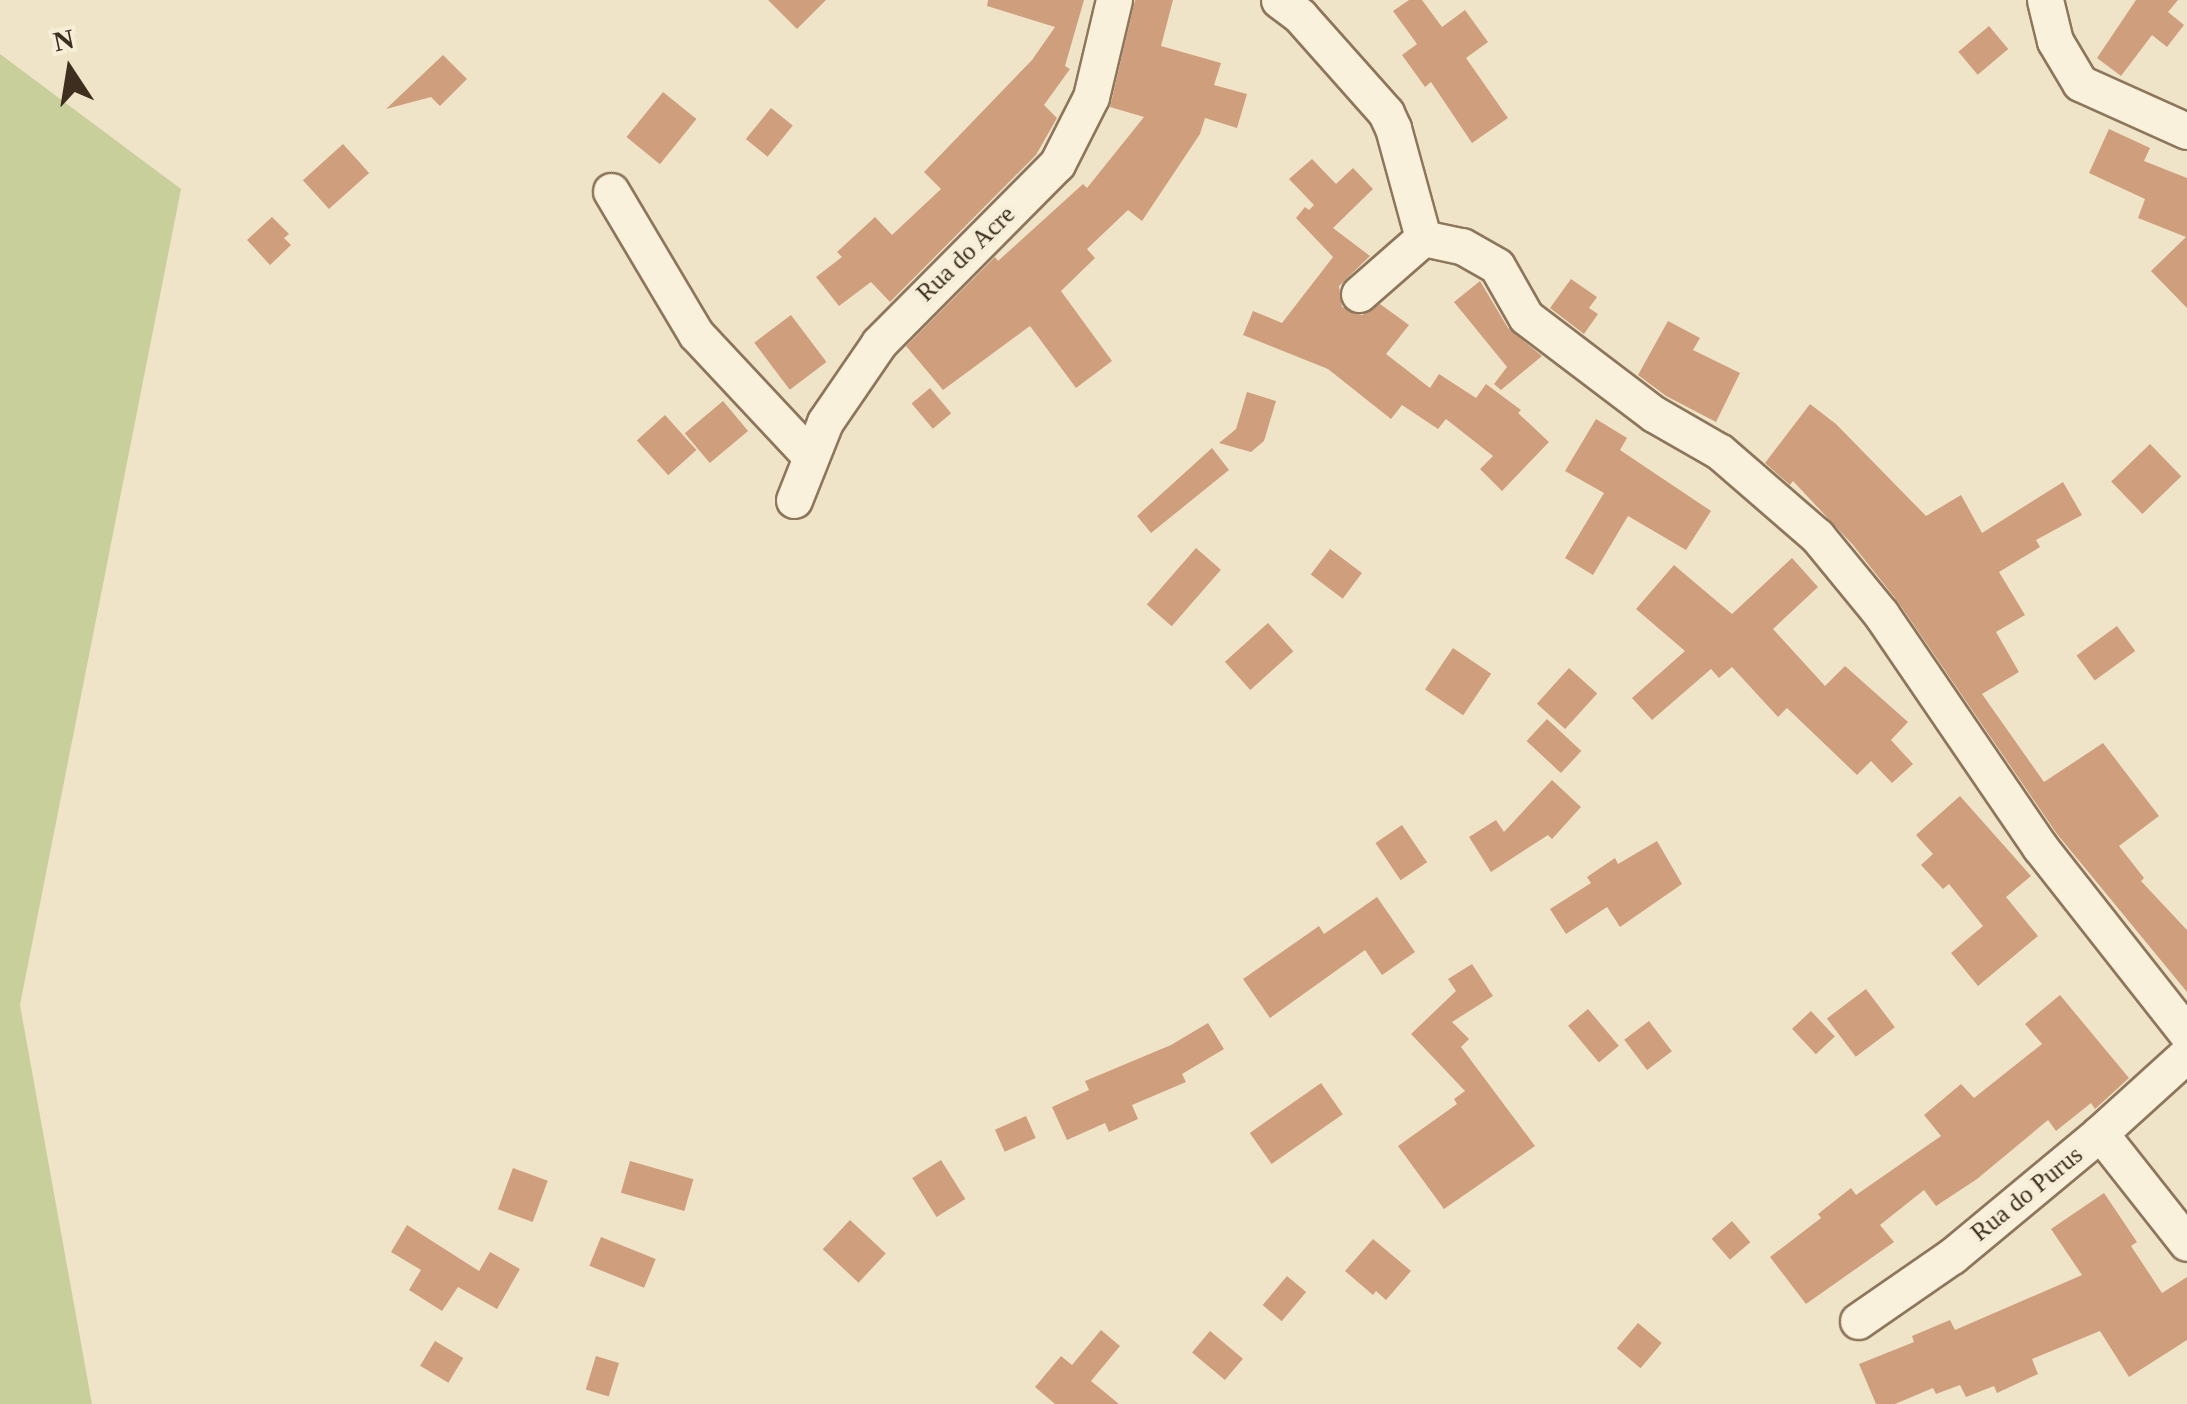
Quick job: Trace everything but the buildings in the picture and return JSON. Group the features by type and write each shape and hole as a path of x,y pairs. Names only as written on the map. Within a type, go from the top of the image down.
{"street":[{"name":"Rua do Acre","path":"794,500 810,456 840,398 899,320 1058,164 1091,97 1114,0"},
{"path":"1279,0 1300,16 1386,113 1422,238"},
{"path":"2045,0 2056,42 2080,83 2187,131"},
{"path":"611,191 696,334 810,456"},
{"path":"1359,294 1422,238"},
{"path":"1422,238 1462,246 1496,266 1526,318 1654,414 1720,452 1817,536 1881,614 2040,847 2187,1034"},
{"name":"Rua do Purus","path":"1858,1321 1952,1256 2100,1134 2187,1054"},
{"path":"2100,1134 2187,1243"}],"green space":[{"path":"0,54 181,189 20,1005 92,1404 0,1404"}]}
